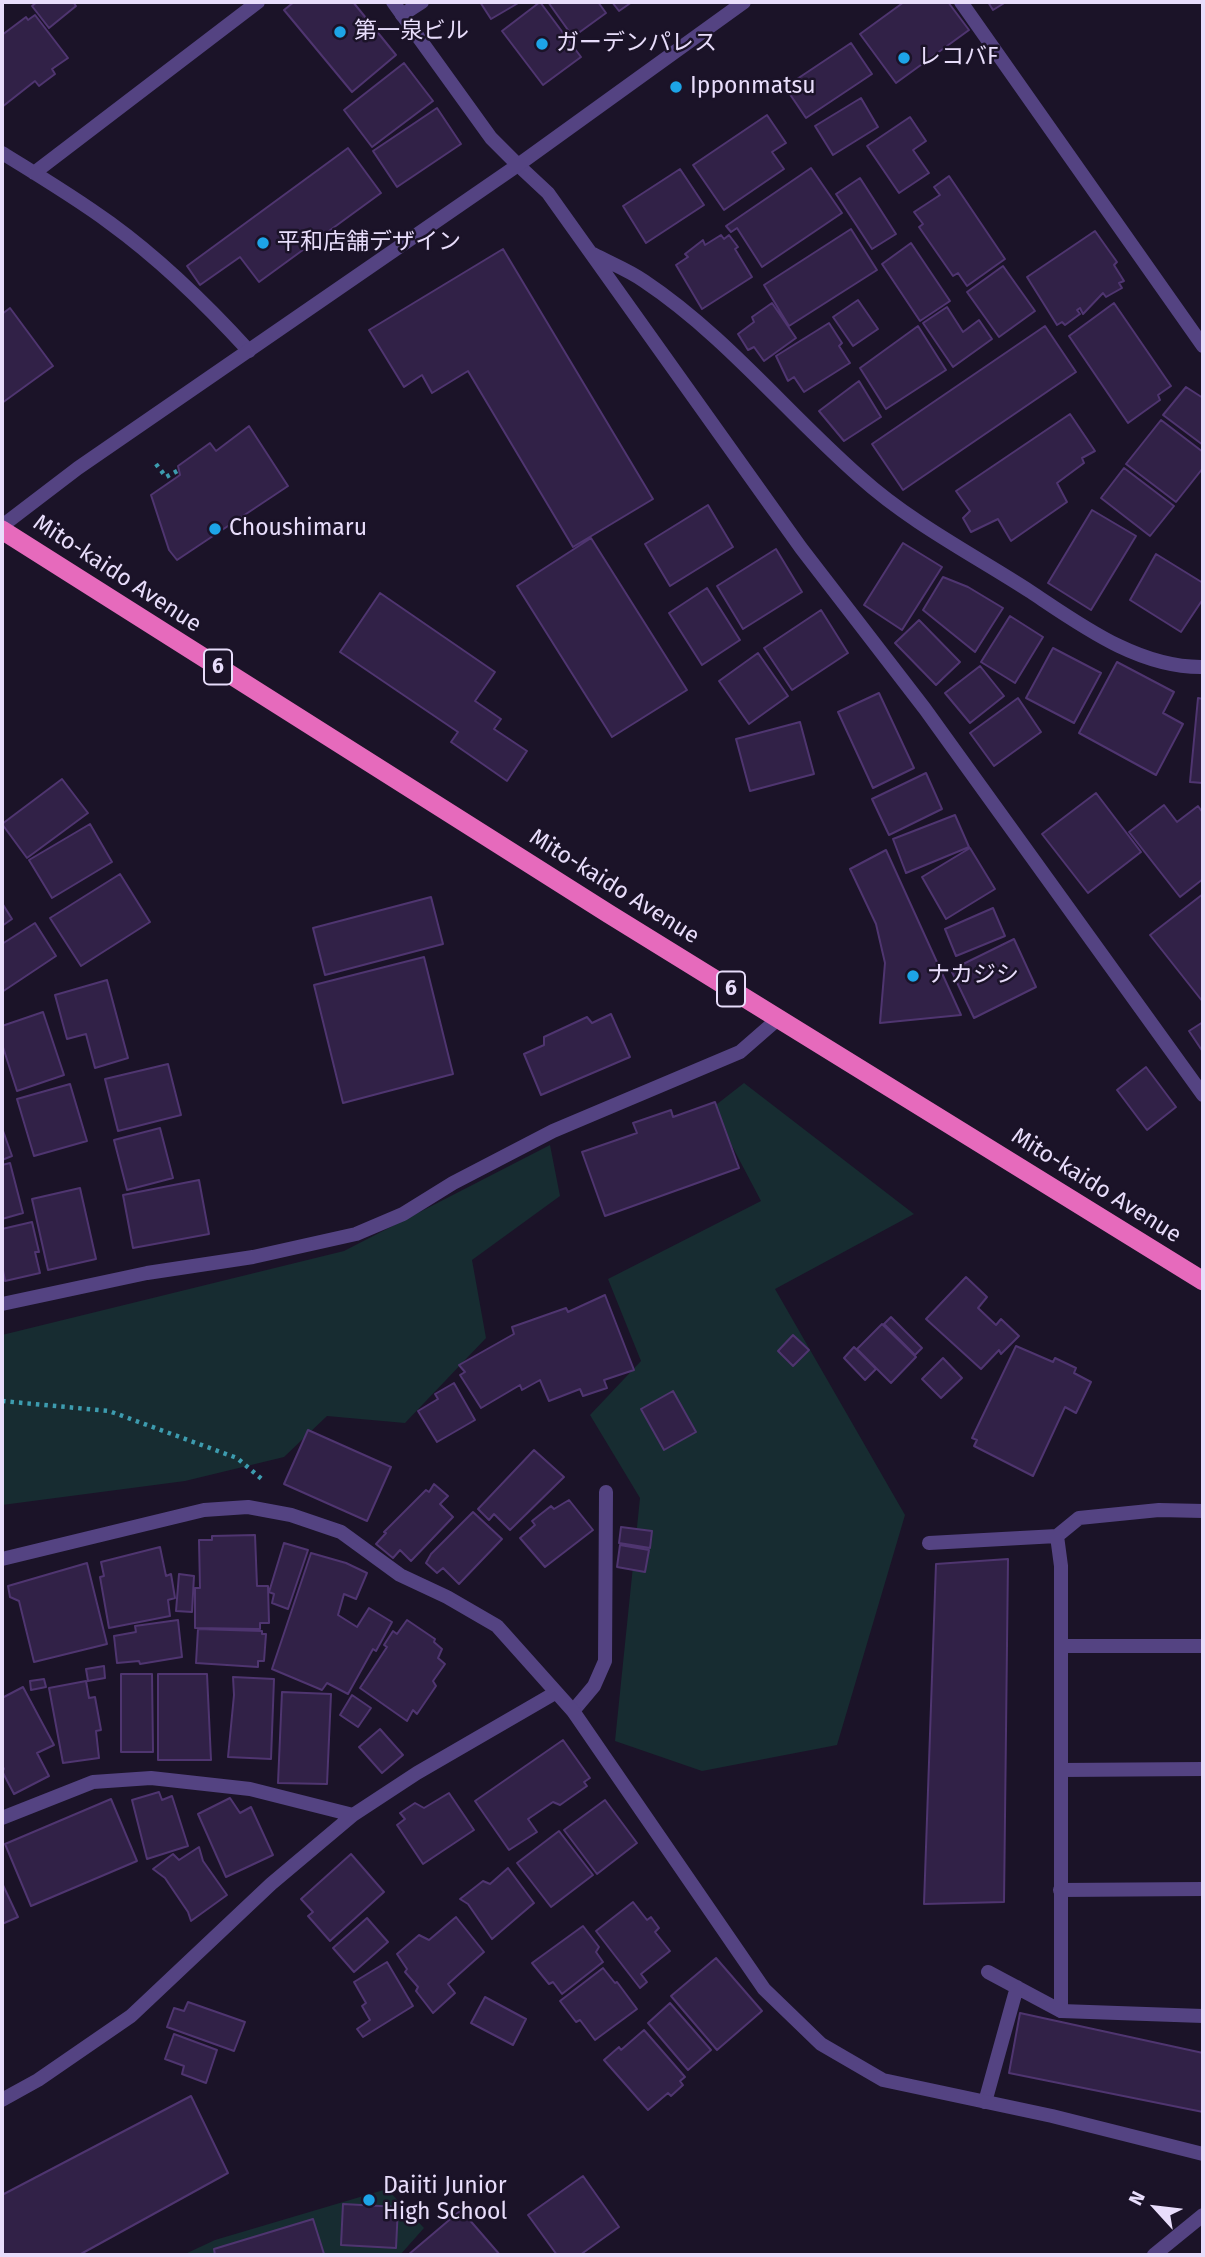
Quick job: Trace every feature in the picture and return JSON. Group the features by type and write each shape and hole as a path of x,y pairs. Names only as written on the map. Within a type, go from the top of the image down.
{"highway":[{"name":"Mito-kaido Avenue","path":"2,528 563,885 1203,1281"}],"street":[{"path":"34,173 258,2"},
{"path":"393,2 491,138 548,193 802,548 925,709 1203,1095"},
{"path":"402,15 422,2"},
{"path":"2,528 78,468 518,165 744,2"},
{"path":"961,2 1203,346"},
{"path":"2,153 110,223 166,269 222,321 249,351"},
{"path":"591,253 643,280 696,320 860,478 917,521 1089,631 1152,660 1186,667 1203,667"},
{"path":"2,1304 147,1273 253,1257 356,1234 403,1214 453,1183 553,1131 740,1052 779,1018"},
{"path":"573,1711 594,1685 605,1661 606,1492"},
{"path":"2,1559 204,1510 248,1507 291,1515 341,1532 400,1575 447,1597 497,1626 573,1711 764,1989 821,2044 883,2080 1052,2116 1203,2154"},
{"path":"929,1543 1058,1536 1079,1518 1158,1510 1203,1511"},
{"path":"1058,1536 1061,1566 1061,2011"},
{"path":"1061,1646 1203,1646"},
{"path":"2,2100 38,2080 131,2016 271,1884 353,1815 417,1773 555,1693"},
{"path":"1061,1770 1203,1769"},
{"path":"2,1818 93,1782 151,1779 250,1789 353,1815"},
{"path":"1060,1890 1203,1889"},
{"path":"988,1972 1061,2011 1203,2015"},
{"path":"985,2102 1017,1987"},
{"path":"1154,2255 1203,2215"}],"path":[{"path":"156,464 166,477 179,470"},
{"path":"2,1401 109,1411 237,1458 264,1481 291,1515"}],"green space":[{"path":"744,1083 914,1214 775,1289 905,1515 837,1745 702,1771 615,1741 640,1498 590,1415 641,1361 608,1279 761,1201 712,1108"},
{"path":"550,1145 560,1196 472,1260 486,1338 405,1423 327,1416 284,1457 185,1481 2,1505 2,1335 344,1251"},
{"path":"387,2189 424,2228 400,2255 183,2255 215,2240"}],"building":[{"path":"37,2 73,2 76,6 49,28 32,6"},
{"name":"第一泉ビル","path":"294,2 353,2 396,55 352,92 284,10"},
{"path":"480,2 520,2 491,19"},
{"name":"ガーデンパレス","path":"540,2 581,57 543,85 502,31"},
{"path":"548,2 598,2 606,13 573,37"},
{"path":"612,2 632,2 619,11"},
{"name":"レコバF","path":"904,2 948,2 969,30 896,83 860,34"},
{"path":"988,2 1006,2 993,10"},
{"path":"35,15 68,58 52,69 55,74 39,86 35,81 2,107 2,35 26,17 28,20"},
{"path":"851,43 872,74 806,118 785,87"},
{"path":"404,63 433,101 372,147 344,110"},
{"path":"861,98 878,127 833,155 815,126"},
{"path":"437,108 461,144 397,187 373,151"},
{"path":"767,115 786,143 772,152 784,169 724,210 693,165"},
{"path":"910,117 926,141 913,150 929,173 899,193 867,146"},
{"path":"348,148 381,193 259,282 240,257 200,285 187,266"},
{"path":"811,168 842,213 762,267 737,228 731,232 726,226"},
{"path":"680,169 704,205 646,243 623,206"},
{"path":"949,176 1005,259 967,286 958,273 953,276 919,227 923,224 914,212 940,195 934,187"},
{"path":"860,178 896,234 872,249 836,194"},
{"path":"851,229 877,270 789,326 764,285"},
{"path":"1095,231 1117,262 1114,265 1124,281 1119,283 1122,288 1106,297 1103,293 1083,314 1080,308 1077,310 1080,314 1065,325 1062,322 1057,325 1027,277"},
{"path":"721,235 724,239 729,235 738,247 735,249 752,277 702,309 676,265 688,257 685,254 703,240 705,245"},
{"path":"911,243 950,301 920,321 882,264"},
{"path":"503,249 653,499 573,547 468,371 432,393 422,375 404,387 369,330"},
{"path":"1003,266 1035,311 999,337 967,292"},
{"path":"858,300 878,329 853,346 833,317"},
{"path":"772,303 796,338 764,361 754,347 748,350 738,334 754,322 752,317"},
{"path":"1114,303 1171,386 1158,395 1160,400 1128,423 1069,336"},
{"path":"947,307 963,332 979,320 992,339 953,367 923,323"},
{"path":"10,308 53,366 2,403 2,314"},
{"path":"829,323 842,343 839,346 850,363 804,392 794,377 788,381 776,356"},
{"path":"918,326 946,370 886,409 860,368"},
{"path":"1045,326 1076,372 903,490 872,444"},
{"path":"859,381 881,417 844,441 819,411"},
{"path":"1186,387 1203,398 1203,445 1163,415"},
{"path":"1070,414 1095,451 1082,458 1084,463 1057,483 1067,502 1011,541 998,519 971,532 963,518 970,511 956,491"},
{"path":"1161,420 1203,452 1203,468 1176,502 1126,464"},
{"path":"249,426 288,486 177,560 169,550 151,495 180,475 178,466 210,443 216,451"},
{"path":"1124,468 1174,506 1150,536 1101,498"},
{"path":"708,505 733,547 670,586 645,544"},
{"path":"1092,510 1136,536 1091,610 1048,583"},
{"path":"591,538 687,690 612,737 517,586"},
{"path":"903,543 942,567 902,630 864,605"},
{"path":"776,549 802,592 743,629 717,586"},
{"path":"1156,554 1203,583 1203,599 1181,632 1130,600"},
{"path":"943,577 968,587 1003,608 975,652 923,610"},
{"path":"707,588 740,640 702,665 669,613"},
{"path":"380,593 495,672 475,701 501,719 494,729 527,751 507,781 451,742 458,732 340,652"},
{"path":"821,610 848,653 792,690 764,648"},
{"path":"1010,616 1043,637 1015,683 981,662"},
{"path":"919,620 960,662 936,685 895,643"},
{"path":"1053,648 1101,673 1074,723 1026,698"},
{"path":"758,653 788,696 749,724 719,681"},
{"path":"1117,662 1174,692 1163,713 1183,724 1156,775 1079,733"},
{"path":"980,666 1004,696 970,723 945,693"},
{"path":"879,693 914,768 873,788 838,712"},
{"path":"1018,698 1041,732 994,766 970,733"},
{"path":"1198,698 1203,699 1203,783 1190,782"},
{"path":"800,722 814,774 750,791 736,739"},
{"path":"926,773 942,809 889,835 872,799"},
{"path":"62,779 88,813 27,858 2,824"},
{"path":"1096,793 1141,852 1088,893 1042,834"},
{"path":"1164,805 1177,822 1198,806 1203,813 1203,879 1180,897 1129,832"},
{"path":"955,815 969,847 906,873 893,839"},
{"path":"90,824 112,862 52,898 29,860"},
{"path":"970,848 995,889 946,919 922,877"},
{"path":"886,850 961,1015 880,1023 885,963 876,924 850,869"},
{"path":"120,874 150,922 81,966 50,918"},
{"path":"1203,894 1203,1002 1150,935"},
{"path":"431,897 443,944 325,975 313,928"},
{"path":"2,903 12,919 2,926"},
{"path":"993,908 1005,936 956,956 945,929"},
{"path":"35,923 56,956 2,992 2,944"},
{"path":"1014,939 1036,987 974,1018 951,970"},
{"path":"424,957 453,1074 343,1103 314,985"},
{"path":"107,980 128,1058 95,1068 86,1034 67,1039 55,995"},
{"path":"43,1012 64,1075 17,1091 2,1044 2,1026"},
{"path":"611,1014 630,1057 541,1095 524,1054 544,1045 544,1037 587,1017 592,1023"},
{"path":"1203,1022 1203,1052 1189,1031"},
{"path":"168,1064 181,1115 118,1131 105,1079"},
{"path":"1146,1067 1176,1107 1147,1130 1117,1090"},
{"path":"70,1084 87,1141 34,1156 17,1099"},
{"path":"715,1102 739,1168 605,1216 582,1152 637,1133 633,1123 671,1110 673,1117"},
{"path":"2,1128 12,1156 2,1160"},
{"path":"160,1128 173,1178 127,1190 114,1140"},
{"path":"10,1163 23,1213 2,1219 2,1165"},
{"path":"199,1180 209,1234 133,1248 123,1195"},
{"path":"80,1188 96,1259 48,1270 32,1199"},
{"path":"32,1222 39,1252 35,1252 40,1273 5,1281 2,1229"},
{"path":"966,1277 987,1297 978,1308 996,1325 1001,1319 1019,1336 1001,1354 999,1350 981,1369 926,1319"},
{"path":"605,1295 634,1370 604,1380 607,1388 583,1396 580,1389 549,1401 540,1380 522,1390 520,1385 481,1408 460,1375 465,1372 459,1365 514,1334 512,1327 566,1308 568,1312"},
{"path":"891,1317 922,1348 915,1355 884,1324"},
{"path":"882,1324 916,1357 891,1383 857,1349"},
{"path":"793,1335 809,1350 793,1366 778,1351"},
{"path":"1016,1346 1053,1362 1055,1358 1076,1368 1074,1373 1091,1382 1076,1413 1065,1407 1033,1476 974,1446 977,1440 972,1438"},
{"path":"854,1347 876,1369 865,1380 844,1358"},
{"path":"943,1358 962,1378 941,1398 922,1379"},
{"path":"454,1383 475,1420 437,1442 418,1411 438,1399 435,1394"},
{"path":"673,1391 696,1432 664,1450 641,1409"},
{"path":"308,1430 391,1467 367,1521 284,1484"},
{"path":"534,1450 564,1477 510,1530 494,1514 489,1520 478,1509"},
{"path":"434,1484 448,1496 440,1504 453,1517 411,1561 400,1550 393,1558 376,1544 386,1533 384,1532 426,1490 429,1492"},
{"path":"569,1500 593,1530 545,1567 520,1538 535,1525 532,1521 551,1506 554,1509"},
{"path":"473,1512 502,1539 459,1584 443,1568 437,1573 426,1563 431,1554"},
{"path":"621,1527 652,1531 650,1548 619,1543"},
{"path":"255,1535 257,1586 268,1586 269,1623 260,1623 260,1629 195,1628 195,1588 200,1588 199,1540 212,1540 212,1536"},
{"path":"284,1543 308,1550 288,1609 272,1603 274,1594 269,1592"},
{"path":"620,1545 649,1550 645,1572 617,1567"},
{"path":"160,1547 166,1576 171,1574 175,1598 168,1600 170,1616 109,1628 100,1577 104,1576 101,1562"},
{"path":"311,1553 346,1563 367,1573 356,1599 344,1594 338,1615 357,1627 369,1608 392,1622 376,1651 373,1649 348,1694 327,1683 322,1690 272,1669"},
{"path":"1008,1559 1004,1902 924,1904 936,1564"},
{"path":"87,1563 107,1644 34,1662 19,1601 10,1597 8,1586"},
{"path":"179,1574 194,1576 192,1612 176,1611"},
{"path":"178,1620 182,1657 140,1664 139,1661 117,1663 114,1636 136,1632 135,1626"},
{"path":"407,1620 435,1639 434,1642 442,1649 438,1658 445,1664 433,1681 436,1686 417,1714 413,1710 407,1721 360,1688 387,1647 384,1645 393,1631 397,1634"},
{"path":"198,1629 262,1631 262,1634 266,1634 264,1661 258,1661 258,1667 196,1663"},
{"path":"104,1666 105,1678 88,1681 86,1669"},
{"path":"121,1674 152,1674 153,1752 121,1752"},
{"path":"158,1674 207,1674 211,1760 158,1760"},
{"path":"233,1677 274,1679 271,1759 228,1757 234,1695"},
{"path":"44,1679 46,1687 31,1690 30,1681"},
{"path":"86,1681 89,1698 95,1697 101,1730 96,1731 99,1758 63,1763 49,1688"},
{"path":"23,1687 54,1745 37,1753 49,1776 14,1794 2,1771 2,1698"},
{"path":"282,1692 331,1694 327,1784 278,1783"},
{"path":"352,1695 371,1708 358,1727 340,1715"},
{"path":"380,1729 403,1755 382,1773 359,1747"},
{"path":"563,1740 590,1778 584,1782 587,1786 560,1805 553,1802 528,1819 537,1832 509,1850 475,1801"},
{"path":"159,1792 162,1800 172,1796 188,1846 147,1859 132,1800"},
{"path":"449,1793 474,1830 423,1864 397,1825 405,1819 400,1813 415,1803 424,1808"},
{"path":"230,1798 240,1813 251,1807 273,1855 226,1877 198,1814"},
{"path":"111,1799 137,1861 31,1906 5,1844"},
{"path":"605,1800 637,1843 597,1874 564,1830"},
{"path":"559,1831 593,1875 551,1907 517,1863"},
{"path":"199,1847 203,1861 227,1895 191,1921 165,1878 153,1869 173,1854 179,1860"},
{"path":"351,1854 384,1892 330,1941 308,1916 313,1912 301,1899"},
{"path":"508,1868 534,1903 492,1939 468,1904 460,1899 483,1881 490,1884"},
{"path":"2,1883 18,1917 2,1924"},
{"path":"633,1902 647,1920 651,1917 659,1928 655,1932 670,1951 641,1974 647,1982 640,1988 596,1931"},
{"path":"456,1917 484,1952 448,1984 455,1993 433,2013 416,1991 418,1987 405,1972 407,1969 397,1954 419,1935 429,1940"},
{"path":"367,1918 388,1942 354,1972 333,1948"},
{"path":"583,1926 599,1947 596,1952 603,1962 562,1994 553,1982 549,1984 532,1963"},
{"path":"716,1958 762,2011 717,2050 671,1996"},
{"path":"387,1962 413,2006 363,2037 357,2029 370,2020 362,2006 366,2003 354,1982"},
{"path":"603,1968 637,2009 595,2040 580,2020 576,2022 560,2001"},
{"path":"485,1997 526,2019 513,2045 471,2023"},
{"path":"188,2002 245,2022 234,2051 167,2027 174,2008 184,2011"},
{"path":"670,2003 711,2050 688,2070 648,2023"},
{"path":"1020,2013 1203,2053 1203,2112 1009,2073"},
{"path":"644,2030 685,2077 680,2081 683,2085 671,2096 668,2093 648,2110 604,2060 619,2047 621,2050"},
{"path":"174,2034 217,2050 206,2083 182,2074 184,2066 165,2059"},
{"path":"191,2096 228,2173 79,2255 2,2255 2,2195"},
{"path":"583,2176 619,2227 580,2255 557,2255 528,2215"},
{"path":"343,2204 398,2207 396,2248 341,2245"},
{"path":"461,2210 500,2255 408,2255"},
{"path":"313,2219 324,2254 215,2255 214,2249"}],"place":[{"name":"第一泉ビル","path":"340,32"},
{"name":"ガーデンパレス","path":"542,44"},
{"name":"レコバF","path":"904,58"},
{"name":"Ipponmatsu","path":"676,87"},
{"name":"平和店舗デザイン","path":"263,243"},
{"name":"Choushimaru","path":"215,529"},
{"name":"ナカジシ","path":"913,976"},
{"name":"Daiiti Junior High School","path":"369,2200"}]}
